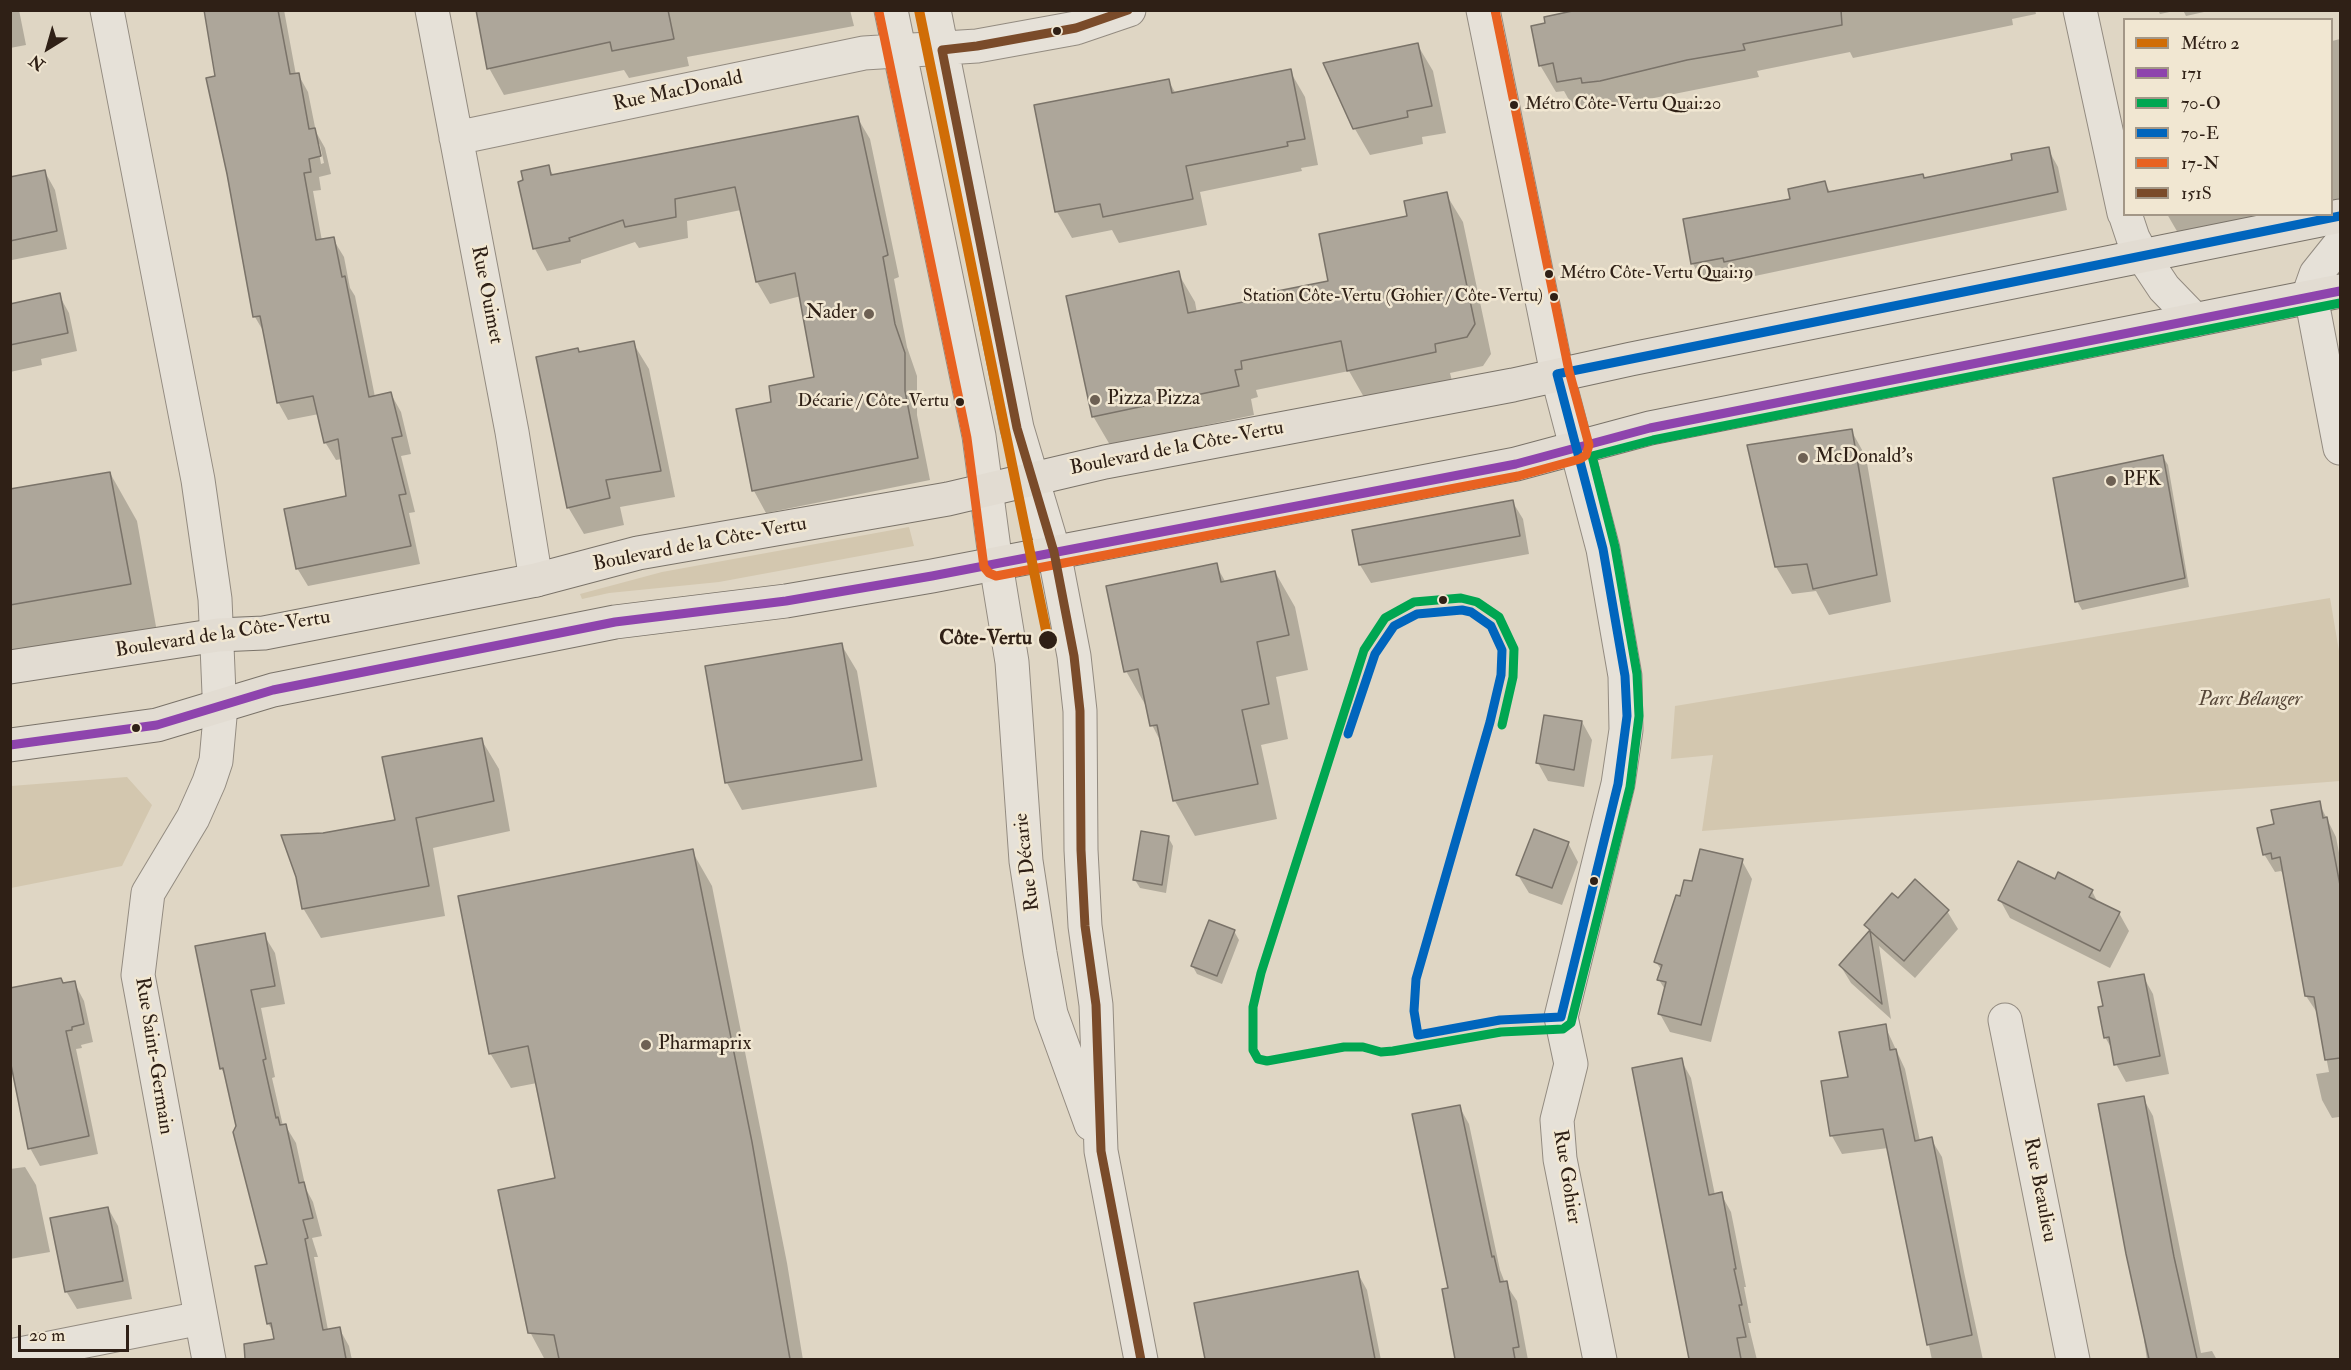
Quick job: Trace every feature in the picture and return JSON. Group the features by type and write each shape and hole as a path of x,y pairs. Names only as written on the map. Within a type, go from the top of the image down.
{"main road":[{"name":"Boulevard de la Côte-Vertu","path":"10,667 218,635 264,633 536,580 638,553 934,502 1105,462 1513,385 1557,374 2340,216"},
{"path":"10,745 157,725 273,690 615,622 786,601 996,564 1516,464 1650,428 2326,294"}],"street":[{"name":"Rue Saint-Germain","path":"107,10 198,480 218,635 220,731 216,760 193,818 148,893 138,975 209,1359"},
{"name":"Rue Ouimet","path":"432,10 512,432 536,580"},
{"name":"Rue Décarie","path":"891,10 980,436 996,564 1012,662 1025,852 1051,1014 1101,1151"},
{"name":"Rue Décarie","path":"934,10 1017,428 1054,552 1074,656 1080,711 1081,850 1085,926 1096,1005 1101,1151 1141,1359"},
{"name":"Rue MacDonald","path":"456,138 864,54 977,46 1076,28 1129,10"},
{"name":"Rue Gohier","path":"1483,10 1557,374 1603,549 1625,676 1627,716 1618,784 1561,1017 1572,1064 1557,1120 1560,1159 1600,1359"},
{"path":"2080,10 2123,205"},
{"path":"2126,216 2142,255 2164,288 2194,320"},
{"path":"2340,244 2316,274 2311,284 2326,294 2340,448"},
{"name":"Rue Beaulieu","path":"2005,1020 2073,1359"},
{"path":"10,1356 201,1318"}],"green space":[{"path":"909,527 914,546 719,582 609,593 582,599 580,594 662,572"},
{"name":"Parc Bélanger","path":"2330,598 2340,657 2340,781 1702,831 1713,755 1671,759 1675,706"},
{"path":"127,777 152,805 122,866 11,888 11,786"}],"building":[{"path":"204,10 278,10 290,74 299,73 309,129 315,128 321,156 309,159 311,172 304,173 316,240 334,237 342,277 345,276 369,397 391,392 402,436 392,438 406,494 399,495 411,546 296,569 284,509 346,496 338,439 324,443 313,396 277,403 260,316 253,317 227,174 206,78 215,76"},
{"path":"476,10 668,10 674,39 612,51 610,42 487,69"},
{"path":"1577,10 1841,10 1842,25 1743,44 1745,50 1687,60 1600,81 1582,83 1581,78 1557,82 1553,63 1539,66 1531,26 1545,23 1544,17"},
{"path":"1418,43 1432,106 1407,111 1408,117 1353,129 1323,63"},
{"path":"1291,69 1305,139 1287,142 1288,146 1186,166 1193,199 1103,217 1100,204 1055,212 1034,105 1169,79 1172,93"},
{"path":"858,116 888,255 883,257 895,324 905,353 905,391 918,458 752,491 736,409 771,402 769,386 814,377 795,273 756,282 735,187 675,199 676,217 625,227 623,220 569,238 570,241 533,249 518,182 523,180 521,171 549,165 551,175"},
{"path":"2049,147 2058,192 1724,262 1723,258 1691,264 1683,219 1790,199 1788,189 1825,181 1828,192 1923,174 1924,178 2012,160 2011,154"},
{"path":"45,170 57,231 10,241 10,177"},
{"path":"1447,192 1475,324 1467,337 1435,344 1436,352 1347,371 1341,341 1241,361 1242,369 1235,370 1239,386 1092,417 1066,296 1179,271 1188,313 1253,300 1252,296 1328,281 1319,234 1407,216 1404,201"},
{"path":"60,293 68,333 10,345 10,304"},
{"path":"634,341 661,471 606,480 610,498 567,508 536,357 578,348 579,352"},
{"path":"1852,429 1877,575 1813,589 1807,564 1775,567 1747,445"},
{"path":"2163,455 2185,578 2075,602 2053,478"},
{"path":"110,472 131,584 10,605 10,489"},
{"path":"1513,500 1520,536 1359,565 1352,530"},
{"path":"1217,563 1221,582 1275,571 1289,635 1257,642 1269,704 1242,710 1258,784 1173,801 1157,725 1150,726 1138,669 1124,672 1106,586"},
{"path":"842,643 862,760 725,783 705,666"},
{"path":"1544,715 1582,721 1574,770 1536,763"},
{"path":"482,738 494,801 416,818 429,886 302,909 296,877 281,835 323,833 395,820 382,757"},
{"path":"2320,801 2323,818 2327,817 2340,885 2340,1058 2325,1060 2314,997 2305,996 2280,857 2272,859 2271,853 2263,855 2257,828 2274,824 2271,810"},
{"path":"1534,829 1569,842 1552,888 1516,875"},
{"path":"1141,831 1169,836 1162,885 1133,880"},
{"path":"693,849 752,1142 790,1359 559,1359 554,1335 528,1333 498,1190 555,1178 528,1046 489,1054 458,896"},
{"path":"1700,849 1743,859 1701,1025 1658,1014 1666,982 1657,980 1662,965 1654,962 1676,895 1680,896 1684,880 1692,881"},
{"path":"2018,861 2055,879 2058,872 2093,890 2089,897 2120,912 2100,951 1998,900"},
{"path":"1915,879 1949,910 1904,961 1870,931 1882,1004 1839,965 1870,930 1864,925 1892,893 1898,898"},
{"path":"1209,920 1235,930 1217,976 1191,966"},
{"path":"265,933 275,986 251,990 266,1059 263,1060 276,1118 278,1117 280,1125 286,1124 299,1183 304,1182 313,1218 303,1220 323,1330 340,1327 346,1359 245,1359 244,1344 274,1339 271,1323 267,1324 255,1266 267,1264 233,1132 236,1126 223,1068 220,1069 195,946"},
{"path":"2144,974 2160,1056 2114,1065 2109,1037 2104,1038 2098,1007 2103,1006 2098,982"},
{"path":"61,978 63,983 75,981 84,1024 66,1031 89,1136 28,1149 10,1060 10,988"},
{"path":"1886,1024 1890,1050 1896,1049 1915,1141 1932,1137 1972,1335 1927,1345 1883,1129 1830,1136 1821,1081 1848,1077 1839,1032"},
{"path":"1682,1058 1709,1195 1722,1192 1746,1337 1737,1338 1741,1359 1689,1359 1632,1068"},
{"path":"2144,1096 2174,1257 2197,1359 2149,1359 2126,1254 2098,1104"},
{"path":"1460,1105 1492,1257 1494,1256 1500,1282 1507,1281 1519,1347 1513,1348 1515,1359 1455,1359 1442,1289 1448,1288 1412,1114"},
{"path":"108,1207 123,1281 65,1292 50,1218"},
{"path":"1358,1271 1375,1359 1205,1359 1194,1303"}],"metro line":[{"name":"2","path":"919,10 1048,640"}],"transit line":[{"name":"151S","path":"1128,10 1076,28 942,50 1017,428 1054,552 1074,656 1080,711 1081,850 1085,926 1096,1005 1101,1151 1141,1360"},
{"name":"17-N","path":"879,12 967,438 984,567 996,576 1518,476 1580,459 1586,455 1589,445 1569,371 1495,10"},
{"name":"70-E","path":"1348,734 1375,654 1394,626 1417,614 1462,610 1471,612 1491,626 1502,650 1501,675 1490,722 1416,979 1414,1011 1418,1035 1500,1020 1561,1017 1618,784 1627,716 1625,676 1603,549 1557,374 2340,216"},
{"name":"171","path":"10,745 157,725 273,690 615,622 786,601 932,576 1516,464 1650,428 2340,291"},
{"name":"70-O","path":"1502,725 1513,677 1514,649 1499,617 1477,602 1461,598 1414,602 1385,618 1364,650 1261,973 1253,1007 1253,1050 1258,1059 1267,1061 1344,1047 1363,1047 1381,1052 1393,1051 1501,1032 1563,1029 1571,1023 1630,787 1639,716 1637,674 1615,547 1592,456 1653,440 2340,303"}],"place":[{"name":"Métro Côte-Vertu Quai:20","path":"1514,105"},
{"name":"Métro Côte-Vertu Quai:19","path":"1549,274"},
{"name":"Station Côte-Vertu (Gohier / Côte-Vertu)","path":"1554,297"},
{"name":"Nader","path":"869,314"},
{"name":"Pizza Pizza","path":"1095,400"},
{"name":"Décarie / Côte-Vertu","path":"960,402"},
{"name":"McDonald's","path":"1803,458"},
{"name":"PFK","path":"2111,481"},
{"name":"Côte-Vertu","path":"1048,640"},
{"name":"Pharmaprix","path":"646,1045"}]}
